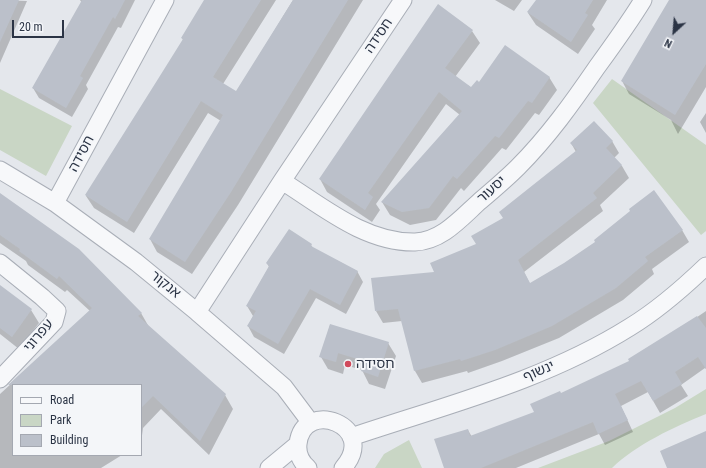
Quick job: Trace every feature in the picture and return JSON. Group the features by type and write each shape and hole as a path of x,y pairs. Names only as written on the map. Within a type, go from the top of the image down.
{"street":[{"name":"חסידה","path":"56,203 165,0"},
{"name":"חסידה","path":"197,312 282,181 403,0"},
{"name":"יסעור","path":"282,181 351,225 396,241 416,242 431,238 449,229 518,167 538,145 570,107 643,0"},
{"name":"אנקור","path":"0,170 56,203 136,262 197,312 284,388 311,423"},
{"name":"עפרוני","path":"0,263 57,311 54,322 0,379"},
{"name":"ינשוף","path":"351,437 490,393 527,379 600,344 631,327 661,306 706,266"},
{"path":"308,468 301,460 298,444 300,435 311,423 327,419 342,424 351,437 352,454 343,468"},
{"path":"269,468 298,444"}],"green space":[{"path":"612,79 706,145 706,231 701,235 593,103"},
{"path":"0,89 72,126 46,176 0,150"},
{"path":"706,389 706,414 656,437 633,451 612,468 538,468 609,441 675,408"},
{"path":"409,440 422,468 375,468 384,454"}],"building":[{"path":"0,0 19,0 0,42"},
{"path":"82,0 125,0 115,19 113,17 80,76 83,78 66,108 32,88"},
{"path":"204,0 261,0 213,77 236,91 293,0 348,0 231,192 185,262 149,239 223,115 201,101 127,222 85,195 183,39 181,38"},
{"path":"536,0 593,0 585,13 588,15 571,42 527,12"},
{"path":"669,0 706,0 706,64 675,115 621,81"},
{"path":"438,4 473,30 445,68 471,87 477,80 479,82 505,45 550,77 532,103 528,101 499,138 495,136 457,179 453,176 429,208 402,212 381,202 462,111 439,92 368,193 373,197 365,210 319,179"},
{"path":"594,121 613,141 606,148 622,165 593,193 597,198 518,260 530,283 564,263 595,242 594,240 630,211 629,209 654,190 683,230 645,257 648,261 616,288 552,326 495,350 461,361 460,359 414,371 398,309 375,311 371,278 434,272 430,263 476,244 471,236 503,218 499,212 577,150 570,143"},
{"path":"0,193 79,249 142,313 138,316 226,394 200,441 153,396 142,407 142,384 8,385 92,308 59,276 57,279 0,235"},
{"path":"289,229 312,244 311,246 358,271 340,305 310,289 278,344 247,326 256,311 246,306 269,266 266,263"},
{"path":"0,285 32,309 12,337 0,328"},
{"path":"697,316 706,328 706,369 698,357 675,372 682,384 653,401 641,381 615,394 628,420 598,434 593,422 481,468 444,468 434,439 468,429 470,436 534,412 530,404 560,391 561,393 629,361 628,359"},
{"path":"330,324 389,342 378,377 361,371 364,361 338,353 336,362 319,357"},
{"path":"706,431 706,468 667,468 660,451"}],"place":[{"name":"חסידה","path":"348,364"}]}
